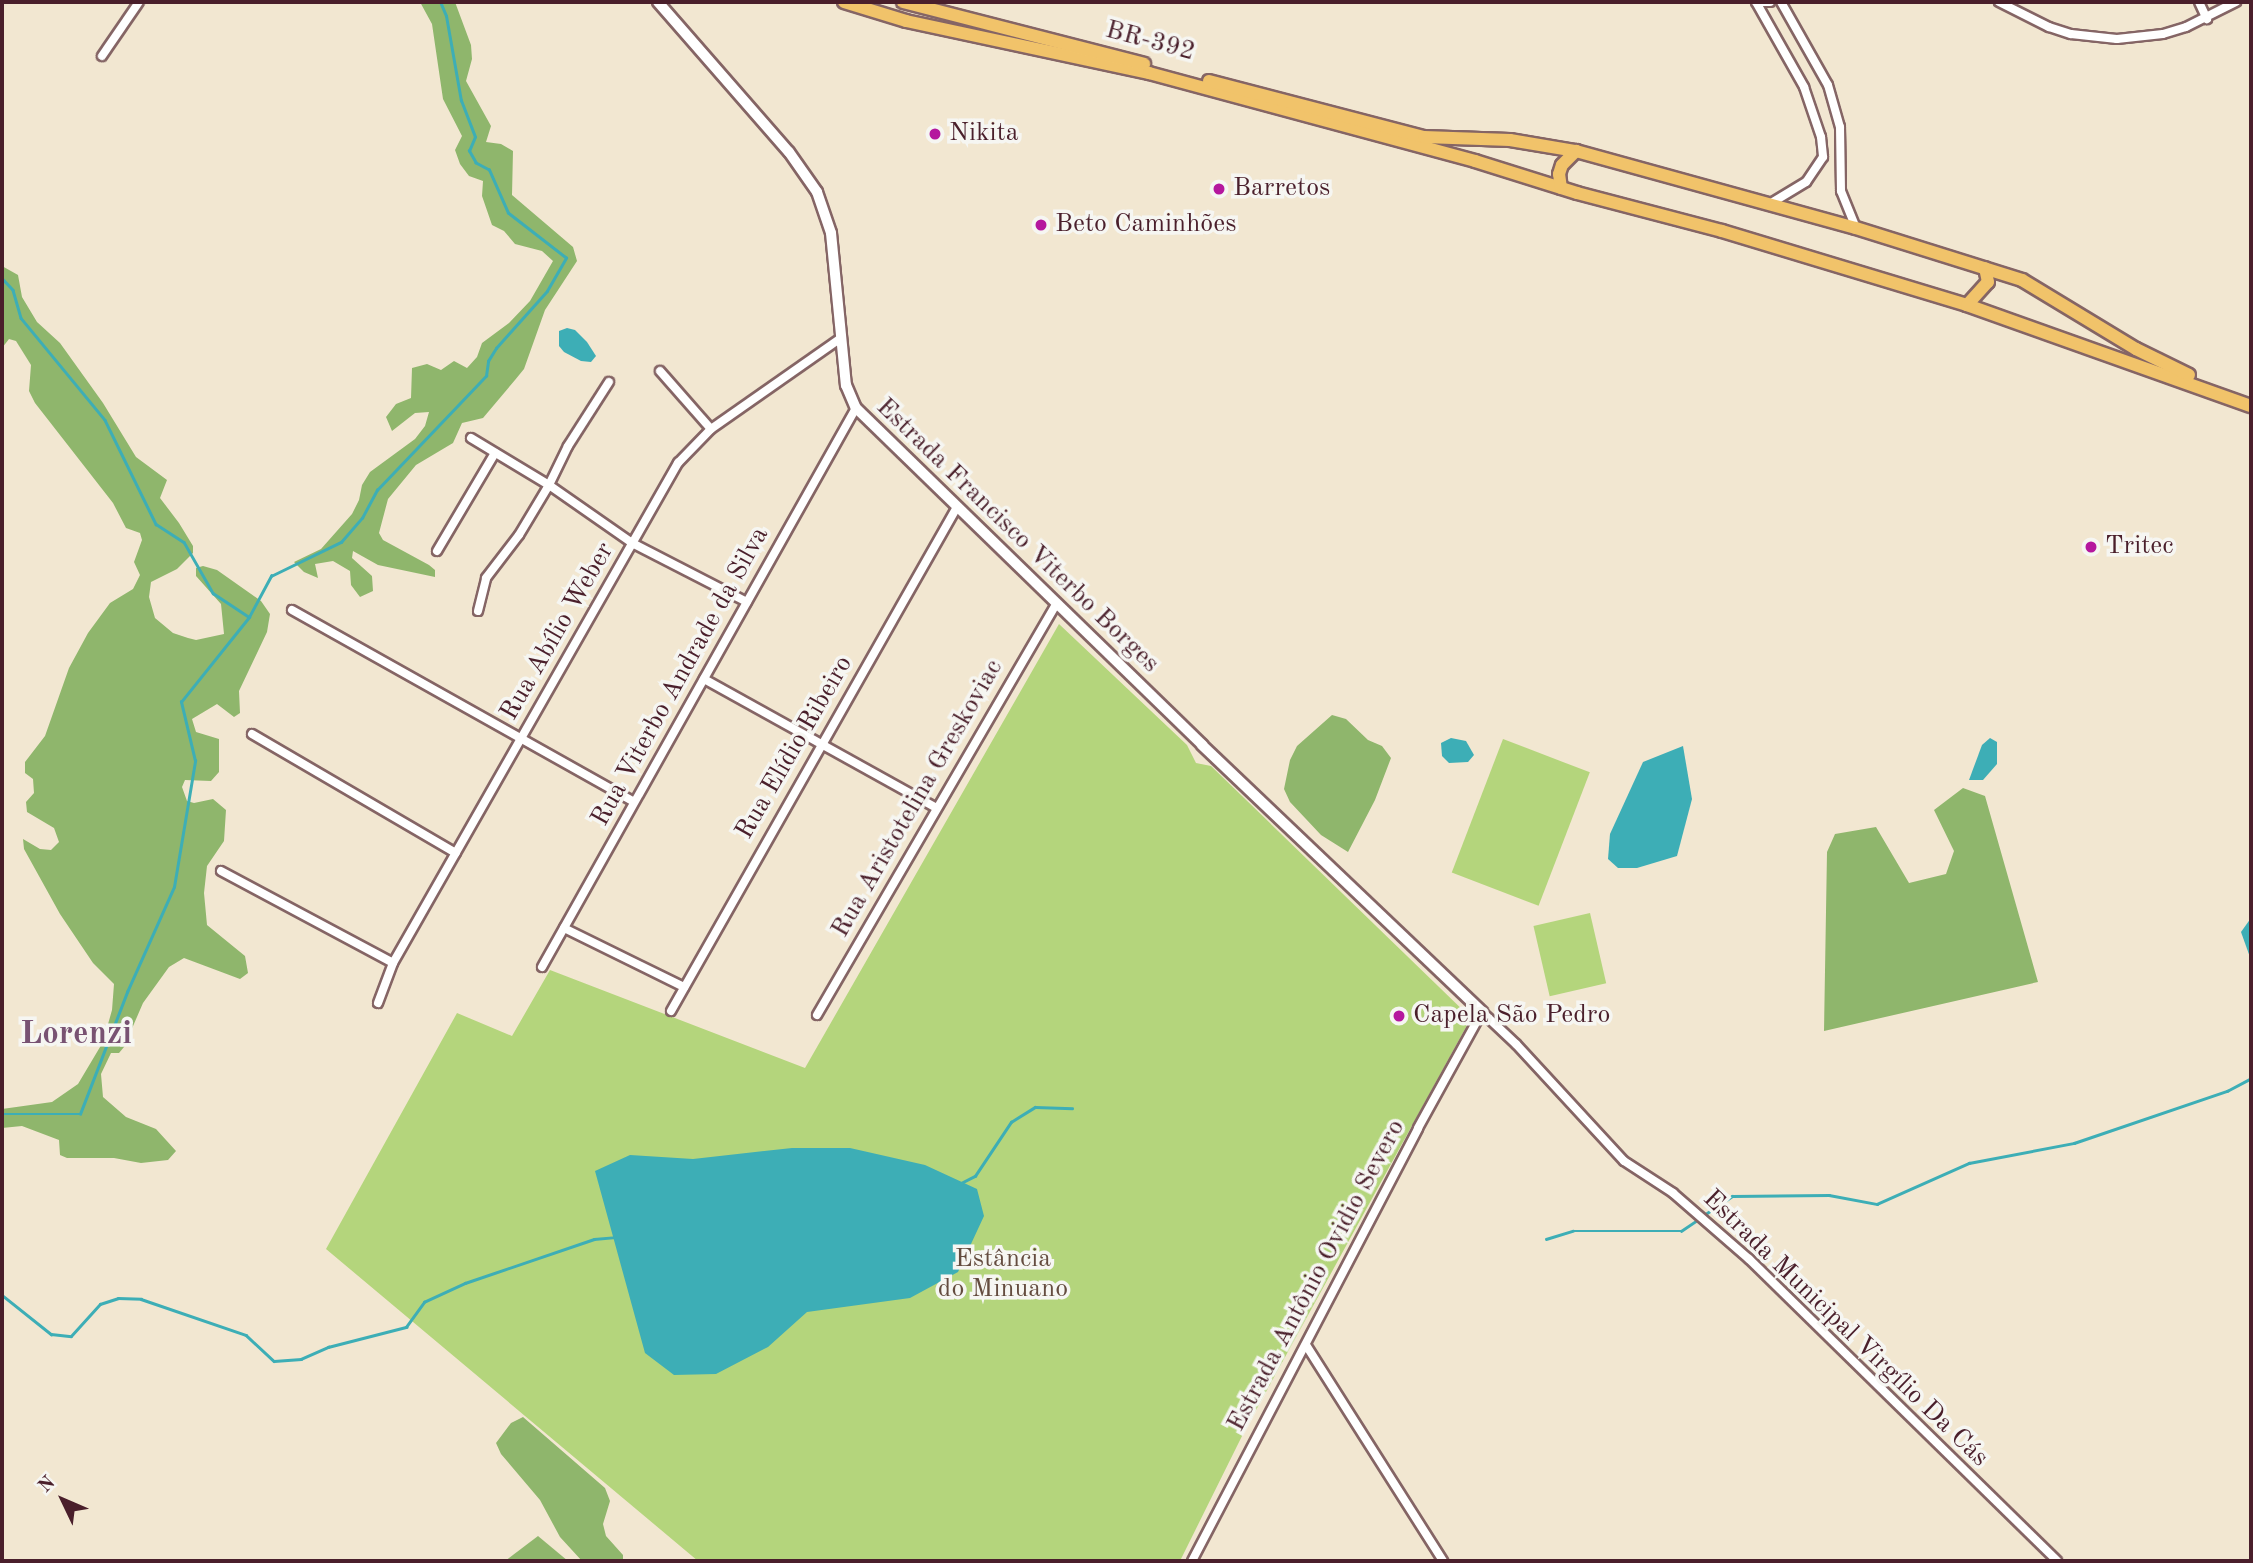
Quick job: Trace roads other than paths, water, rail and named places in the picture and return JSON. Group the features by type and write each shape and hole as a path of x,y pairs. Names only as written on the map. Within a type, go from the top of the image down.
{"highway":[{"name":"BR-392","path":"844,2 906,21 1149,73 1475,161 1561,188 1723,230 1967,305 2249,405"},
{"name":"BR-392","path":"902,2 1384,129 1424,137 1510,140 1576,151 1856,228 2022,280 2050,294 2178,372 2249,405"},
{"path":"1561,188 1559,174 1562,165 1576,151"},
{"path":"1967,305 1988,282 1985,268"}],"street":[{"path":"102,56 139,2"},
{"path":"1768,205 1805,182 1824,157 1821,137 1804,87 1756,2 1770,2"},
{"path":"1781,2 1828,85 1840,127 1841,191 1856,228"},
{"path":"1999,2 2049,27 2094,37 2152,36 2207,19 2236,2"},
{"path":"2199,2 2207,19"},
{"name":"Estrada Francisco Viterbo Borges","path":"662,4 789,152 817,192 831,233 846,385 856,408 1056,604 1482,1012"},
{"name":"Rua Abílio Weber","path":"379,1003 393,963 678,463 711,429 842,338"},
{"path":"660,371 711,429"},
{"path":"478,611 486,578 550,485 568,446 609,382"},
{"name":"Rua Viterbo Andrade da Silva","path":"542,967 856,408"},
{"path":"471,438 550,485 632,543 747,602"},
{"path":"437,551 495,453"},
{"name":"Rua Elídio Ribeiro","path":"671,1011 957,507"},
{"name":"Rua Aristotelina Greskoviac","path":"817,1015 1056,604"},
{"path":"292,610 634,802"},
{"path":"704,679 937,808"},
{"path":"252,734 456,853"},
{"path":"221,870 393,963"},
{"path":"564,928 684,987"},
{"name":"Estrada Antônio Ovidio Severo","path":"1192,1561 1418,1128 1482,1012"},
{"name":"Estrada Municipal Virgílio Da Cás","path":"1482,1012 1516,1044 1624,1161 1673,1193 1749,1259 2057,1561"},
{"path":"1306,1345 1443,1561"}],"water":[{"path":"567,328 575,330 587,342 596,356 591,362 581,361 564,352 559,346 559,331"},
{"path":"1451,738 1466,741 1474,755 1468,762 1449,763 1442,756 1441,743"},
{"path":"1990,738 1997,742 1997,764 1983,780 1969,780 1982,745"},
{"path":"1683,746 1692,799 1677,856 1637,868 1618,868 1608,859 1610,834 1643,762"},
{"path":"2251,918 2251,960 2241,932"},
{"path":"792,1148 850,1148 925,1165 977,1189 984,1216 958,1272 910,1298 807,1312 768,1347 716,1374 674,1375 645,1353 595,1171 630,1155 693,1159"}],"waterway":[{"path":"2,1114 80,1114 127,992 174,887 195,761 181,702 249,617 271,576 341,542 362,518 377,490 486,376 488,361 496,348 547,291 566,258 508,213 489,170 476,163 469,151 475,137 461,101 446,16 440,2"},
{"path":"2,278 13,290 21,318 105,420 156,524 184,542 213,593 249,617"},
{"path":"1704,1215 1732,1196 1829,1195 1877,1204 1969,1163 2074,1143 2227,1091 2251,1078"},
{"path":"959,1184 975,1176 1011,1122 1035,1107 1072,1108"},
{"path":"1546,1239 1573,1231 1681,1231 1699,1219"},
{"path":"2,1295 51,1334 71,1336 100,1304 118,1298 141,1299 246,1335 274,1361 301,1359 328,1347 406,1327 424,1302 465,1283 594,1239 615,1237"}],"place":[{"name":"Nikita","path":"935,134"},
{"name":"Barretos","path":"1219,189"},
{"name":"Beto Caminhões","path":"1041,225"},
{"name":"Tritec","path":"2091,547"},
{"name":"Capela São Pedro","path":"1399,1016"}],"district":[{"name":"Lorenzi","path":"76,1035"}],"park label":[{"name":"Estância do Minuano","path":"1003,1275"}]}
